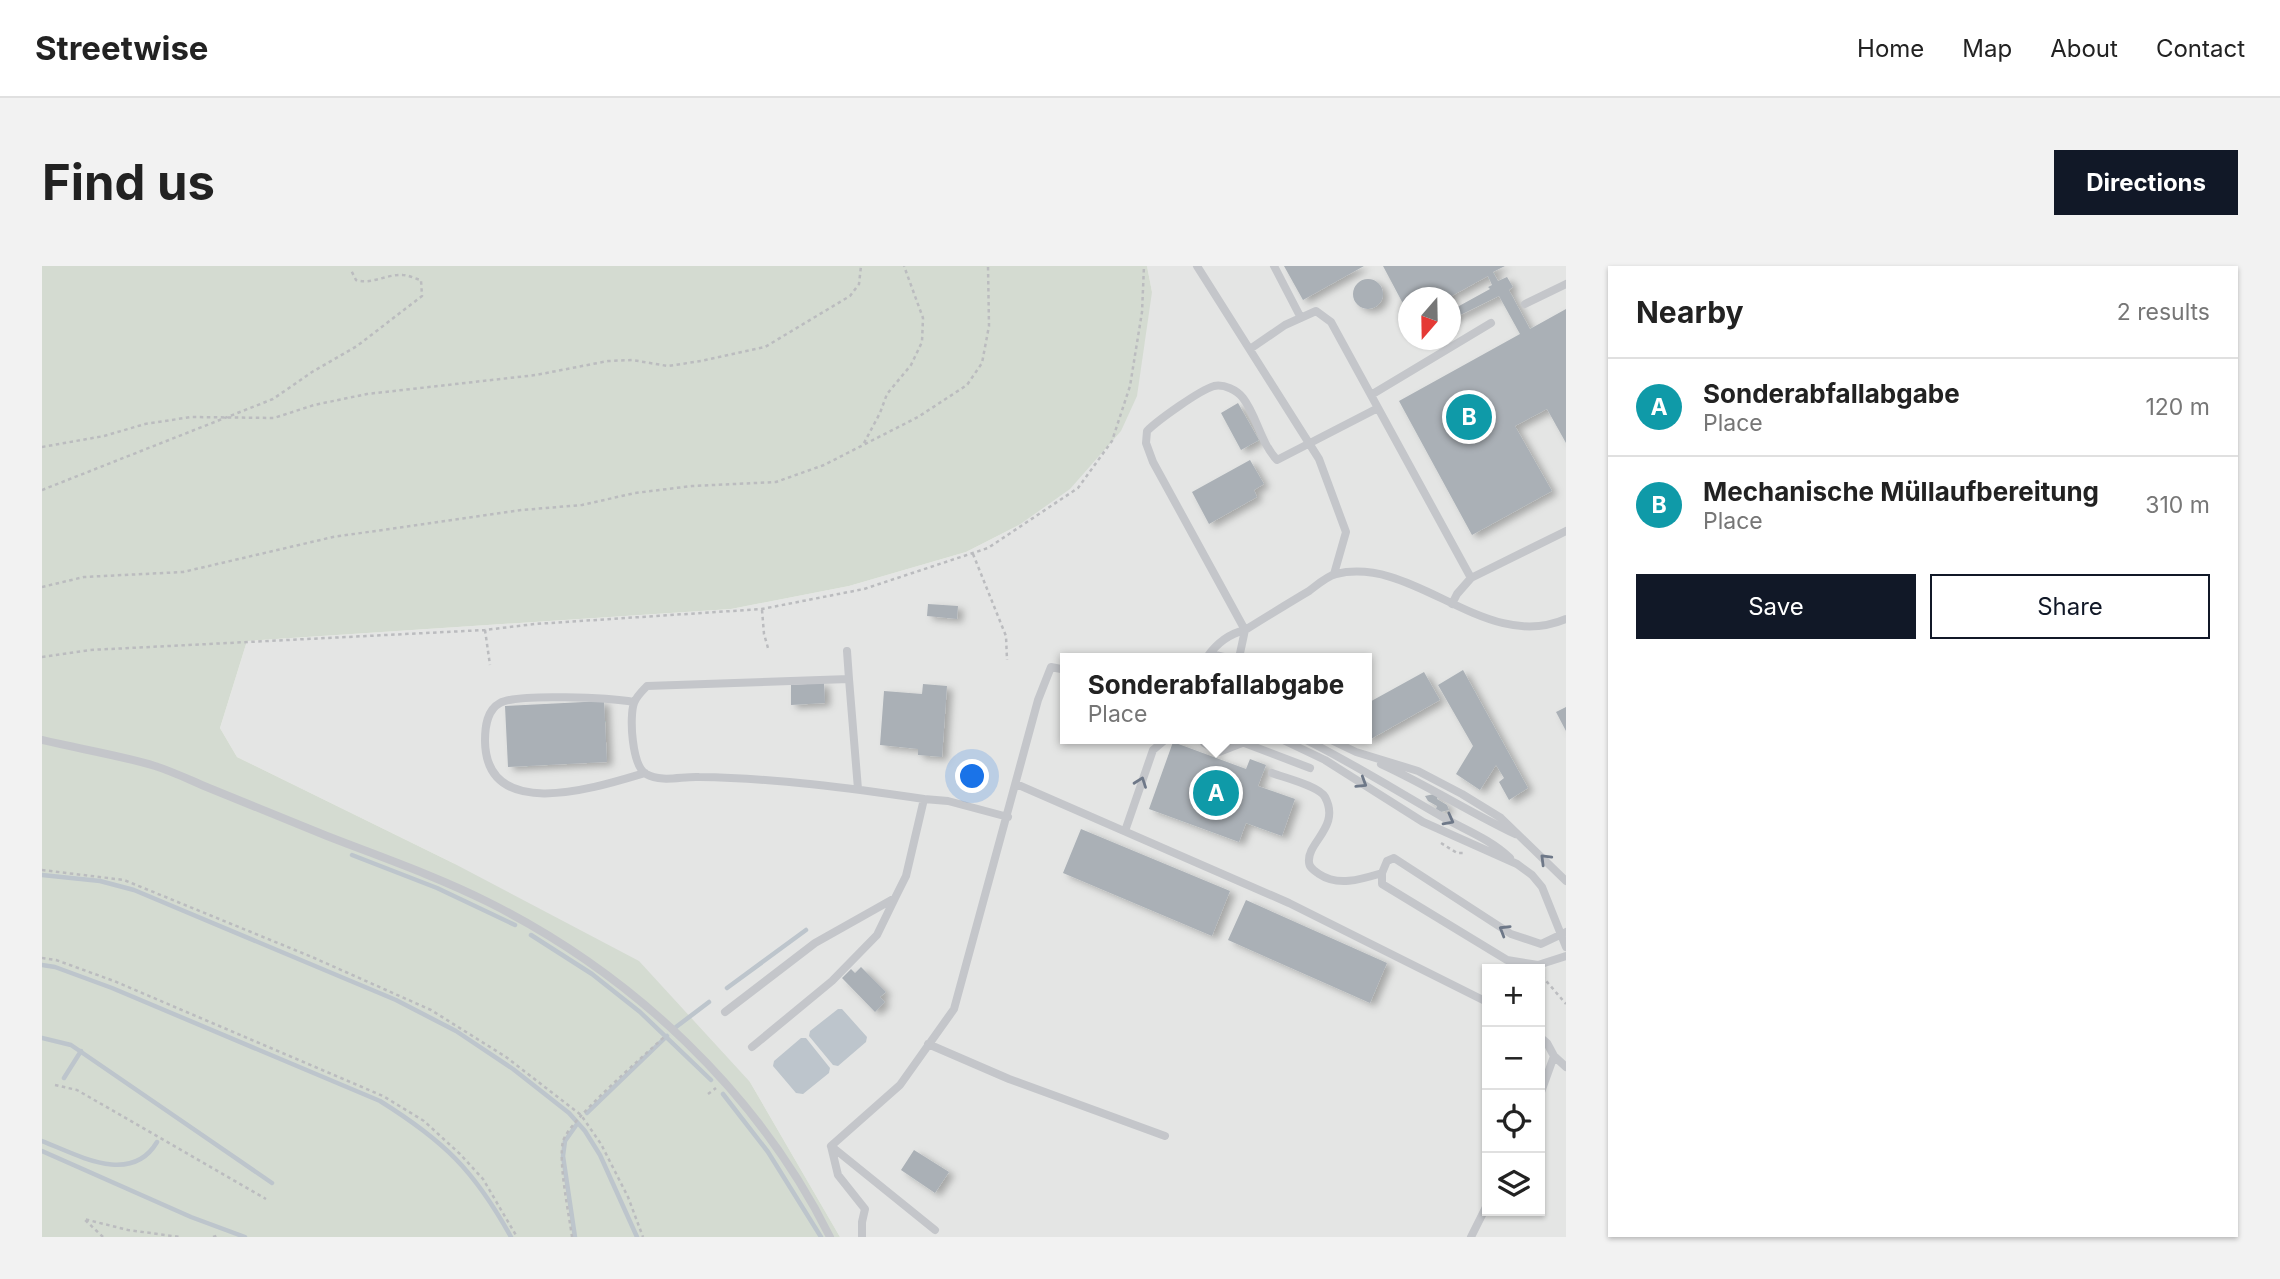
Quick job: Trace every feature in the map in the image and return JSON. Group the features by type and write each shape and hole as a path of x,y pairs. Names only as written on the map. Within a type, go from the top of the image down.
{"lane":[{"path":"1197,266 1319,459 1346,532 1334,574"},
{"path":"1274,266 1301,318"},
{"path":"1525,304 1566,284"},
{"path":"1250,349 1285,325 1316,311 1331,322 1471,578"},
{"path":"1371,395 1491,323"},
{"path":"1239,653 1245,630 1153,462 1146,443 1147,431 1160,418 1214,386 1229,387 1243,397 1269,452 1276,460 1378,408"},
{"path":"1452,604 1471,578 1566,531"},
{"path":"1210,653 1230,633 1245,630 1334,574 1379,574 1407,583 1469,612 1518,625 1531,626 1558,622 1566,618"},
{"path":"847,651 858,789"},
{"path":"831,1146 900,1085 954,1009 1038,700 1051,667 1060,669"},
{"path":"645,773 636,761 632,731 634,702 647,685 849,679"},
{"path":"634,702 600,697 506,700 492,709 488,717 485,732 489,766 502,782 535,793 576,792 645,773 665,779 696,776 763,779 858,789 948,802 1008,817"},
{"path":"42,740 156,766 393,861 487,902 544,933 598,969 672,1029 706,1063 747,1109 788,1164 830,1237"},
{"path":"1125,831 1153,750 1160,744"},
{"path":"1206,744 1219,752 1233,744"},
{"path":"1246,744 1310,768"},
{"path":"1291,744 1325,760 1423,822 1517,864"},
{"path":"1314,744 1352,763 1448,820 1489,840 1532,874 1542,887 1566,947"},
{"path":"1339,744 1430,776 1501,818 1566,881"},
{"path":"1272,773 1320,790 1325,798 1329,819 1309,862 1312,869 1335,881 1382,873"},
{"path":"1016,784 1289,904 1482,1000"},
{"path":"752,1047 832,981 877,935 909,862 924,799"},
{"path":"1563,934 1541,944 1511,934 1394,858 1387,862 1382,873 1382,884 1507,960 1538,965 1566,956"},
{"path":"726,1012 815,943 895,898"},
{"path":"1545,1041 1554,1056 1566,1066"},
{"path":"928,1044 1009,1079 1165,1136"},
{"path":"1542,1090 1554,1056"},
{"path":"831,1146 935,1230"},
{"path":"831,1146 838,1175 865,1209 862,1237"},
{"path":"1471,1237 1482,1215"}],"path":[{"path":"42,447 104,436 145,424 191,417 274,418 314,405 367,394 536,375 608,361 632,360 668,366 765,347 850,296 859,284 861,266"},
{"path":"864,443 887,394 911,365 922,342 923,318 904,266"},
{"path":"42,587 84,577 183,572 333,537 522,510 582,505 635,493 692,486 776,482 824,465 918,417 967,385 982,363 989,326 988,266"},
{"path":"42,657 90,650 485,630 534,624 762,609 864,589 973,554 988,548 1078,488 1112,441 1130,386 1142,312 1144,266"},
{"path":"42,490 272,400 312,372 358,346 422,296 421,280 404,275 365,283 356,280 351,270"},
{"path":"973,554 1006,636 1007,660"},
{"path":"762,609 768,648"},
{"path":"485,630 490,665"},
{"path":"1437,840 1457,853 1470,854"},
{"path":"42,870 124,880 419,1004 506,1056 581,1115 601,1144 628,1197 643,1237"},
{"path":"42,958 56,960 114,981 383,1096 424,1121 460,1154 483,1179 517,1237"},
{"path":"1545,981 1566,1004"},
{"path":"572,1237 564,1168 564,1140 581,1115 672,1029"},
{"path":"55,1085 77,1090 265,1199"},
{"path":"103,1237 84,1219 128,1230 180,1237"},
{"path":"213,1237 219,1235"}],"shaded area":[{"path":"42,266 1147,266 1152,292 1137,396 1121,431 1070,489 1019,525 966,552 849,586 731,609 247,641 220,728 237,757 453,863 639,961 750,1082 840,1237 42,1237"},
{"path":"1147,266 1566,266 1566,1237 840,1237 750,1082 453,863 237,757 220,728 247,641 731,609 849,586 966,552 1019,525 1152,292"},
{"path":"838,1009 842,1009 867,1037 866,1042 838,1066 833,1065 809,1036 810,1031"},
{"path":"801,1038 806,1038 830,1068 829,1073 803,1094 796,1093 773,1066 774,1061"}],"building":[{"path":"1284,266 1364,266 1303,300"},
{"path":"1383,266 1505,266 1493,272 1498,281 1507,277 1513,287 1509,290 1530,329 1566,309 1566,443 1547,409 1515,426 1552,491 1472,535 1399,401 1520,334 1499,296 1461,315 1461,305 1490,289 1488,287 1492,285 1488,276 1461,291 1461,287 1398,287 1398,294"},
{"path":"1368,279 1379,283 1383,294 1379,305 1368,309 1357,305 1353,294 1357,283"},
{"path":"1238,403 1259,440 1241,450 1221,413"},
{"path":"1250,460 1264,484 1254,490 1257,497 1209,524 1192,492"},
{"path":"928,604 958,606 957,619 927,616"},
{"path":"1463,670 1528,788 1509,800 1499,782 1504,778 1496,765 1480,790 1456,774 1473,746 1438,685"},
{"path":"1424,672 1440,700 1372,738 1372,701"},
{"path":"824,683 825,703 791,705 791,685"},
{"path":"923,684 947,686 942,757 918,755 918,749 880,745 884,691 922,694"},
{"path":"604,701 607,762 508,767 505,706"},
{"path":"1566,707 1566,731 1556,712"},
{"path":"1172,744 1246,769 1250,759 1266,765 1258,786 1295,799 1282,836 1246,823 1239,842 1149,809"},
{"path":"1434,794 1449,810 1441,812 1425,796"},
{"path":"1081,829 1230,891 1212,936 1063,873"},
{"path":"1246,900 1387,963 1370,1003 1228,940"},
{"path":"861,967 886,992 880,997 885,1002 875,1012 842,978 851,969 855,973"},
{"path":"914,1150 949,1172 935,1193 901,1170"}],"waterway":[{"path":"352,855 437,888 515,925"},
{"path":"42,875 100,881 134,890 396,1000 456,1031 513,1069 569,1113 585,1131 600,1155 637,1237"},
{"path":"727,988 806,930"},
{"path":"531,935 592,974 640,1012 711,1080"},
{"path":"42,965 55,967 112,988 380,1101 422,1130 456,1159 484,1193 511,1237"},
{"path":"676,1027 709,1002"},
{"path":"587,1113 667,1036"},
{"path":"42,1038 71,1045 272,1183"},
{"path":"64,1078 81,1051"},
{"path":"723,1094 768,1152 821,1237"},
{"path":"575,1237 563,1156 565,1141 577,1124"},
{"path":"42,1141 87,1159 119,1165 146,1155 157,1142"},
{"path":"42,1151 191,1217 245,1237"}],"place":[{"name":"Mechanische Müllaufbereitung","path":"1469,417"},
{"name":"Sonderabfallabgabe","path":"1216,793"}]}
